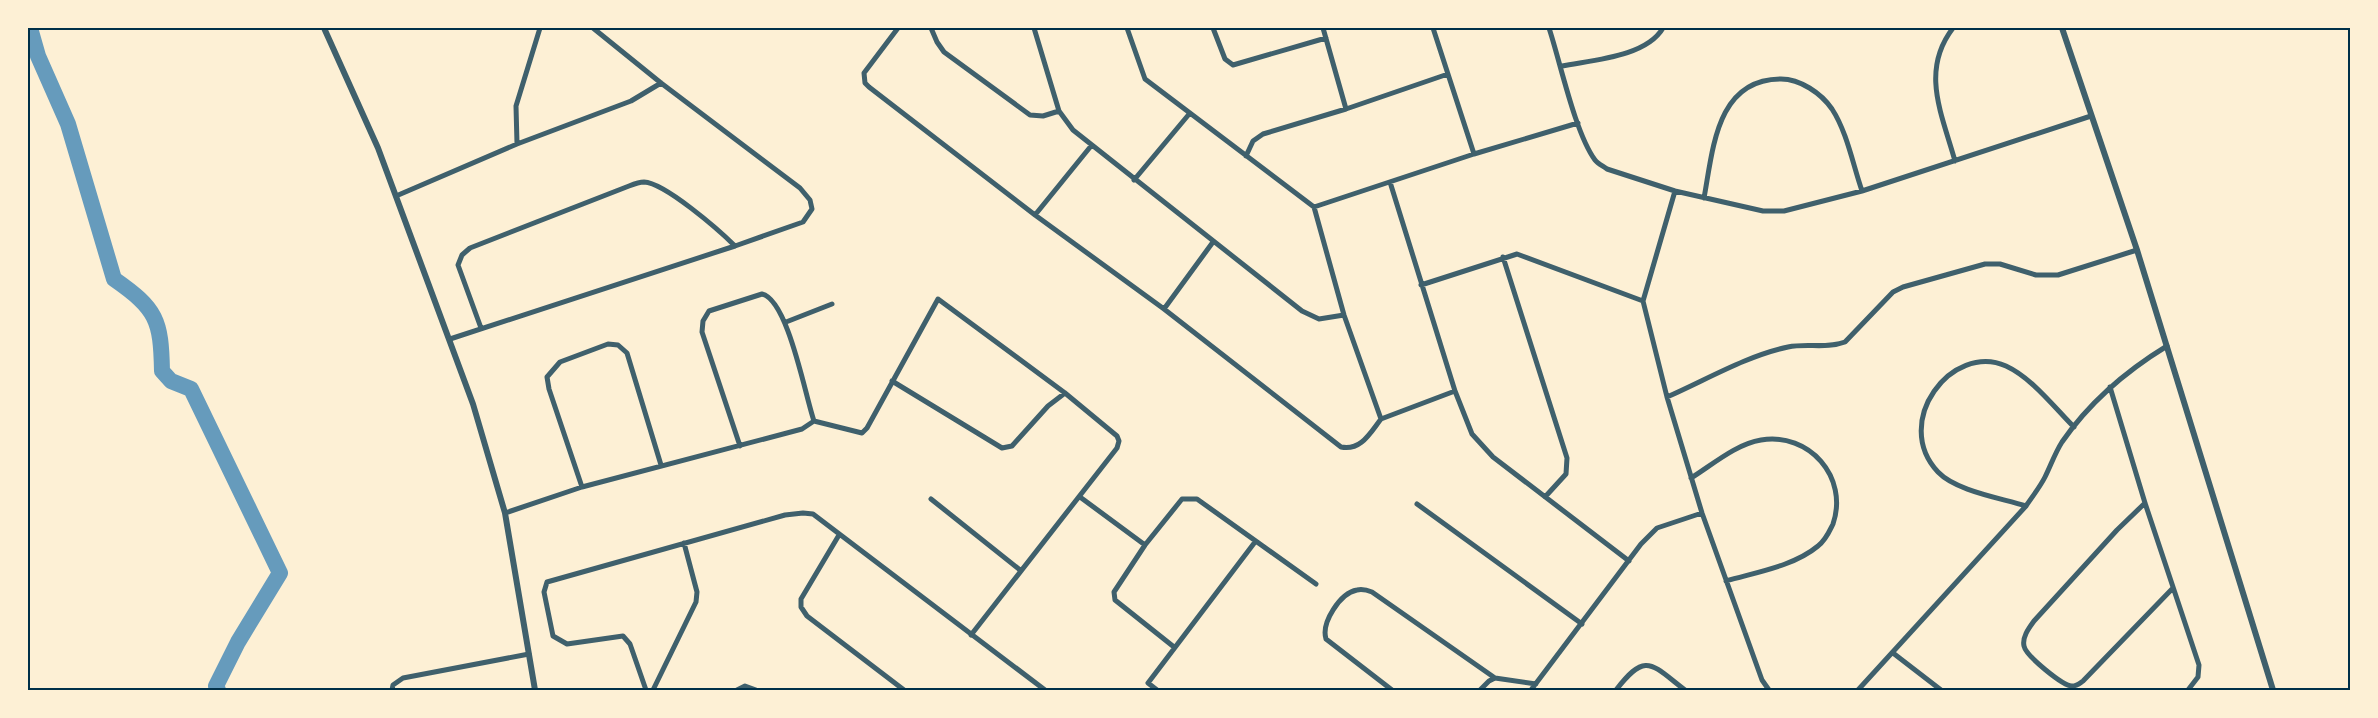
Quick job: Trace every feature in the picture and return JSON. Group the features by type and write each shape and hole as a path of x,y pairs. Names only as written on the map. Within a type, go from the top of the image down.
{"street":[{"path":"324,28 378,148 473,404 505,513 535,690"},
{"path":"517,144 516,106 540,28"},
{"path":"450,339 803,222 812,209 810,200 800,188 661,84 593,28"},
{"path":"898,28 867,66 864,73 865,83 1035,215 1164,309 1341,447 1354,448 1360,444 1381,419 1455,391"},
{"path":"931,28 944,52 1030,115 1042,116 1059,110"},
{"path":"1034,28 1059,110 1072,130 1311,317 1319,319 1344,316"},
{"path":"1127,28 1145,79 1314,207 1344,316 1381,419"},
{"path":"1213,28 1225,59 1233,65 1326,38"},
{"path":"1323,28 1346,109"},
{"path":"1433,28 1474,154"},
{"path":"1550,28 1578,123 1595,160 1607,169 1675,191 1763,211 1784,211 1862,192 2091,116"},
{"path":"1562,66 1632,51 1646,45 1663,28"},
{"path":"1954,28 1940,48 1934,70 1940,107 1955,161"},
{"path":"2062,28 2137,250 2273,690"},
{"path":"1246,156 1253,141 1263,134 1346,109 1448,74"},
{"path":"1704,198 1717,134 1724,112 1746,88 1768,79 1790,79 1804,85 1831,108 1839,122 1862,192"},
{"path":"396,196 517,144 631,101 661,84"},
{"path":"1134,180 1190,113"},
{"path":"1314,207 1474,154 1578,123"},
{"path":"1035,215 1091,146"},
{"path":"480,328 458,265 462,255 470,248 629,186 643,182 656,185 713,225 735,246"},
{"path":"1390,182 1455,391 1477,440 1493,457 1629,561"},
{"path":"1675,191 1643,301 1667,397 1702,513 1762,680 1769,690"},
{"path":"1164,309 1213,242"},
{"path":"1667,397 1768,352 1790,347 1829,346 1845,342 1894,292 1903,287 1985,264 2000,264 2036,275 2058,275 2137,250"},
{"path":"1422,286 1512,254 1524,256 1643,301"},
{"path":"1503,257 1567,458 1566,474 1545,497"},
{"path":"740,446 702,332 703,322 709,310 762,294 772,300 786,322 814,420"},
{"path":"814,420 862,433 867,428 938,300 1065,393 1117,436 1119,441 1117,448 1080,498 1020,570 971,635"},
{"path":"786,322 832,304"},
{"path":"582,486 549,389 548,377 560,362 608,344 618,345 627,353 661,465"},
{"path":"1858,690 2026,506 2044,479 2062,443 2074,427 2110,387 2142,361 2166,346"},
{"path":"2026,506 1960,485 1938,471 1924,450 1920,434 1922,415 1927,400 1936,388 1962,366 1975,363 1993,363 2005,366 2020,374 2074,427"},
{"path":"892,381 1002,448 1012,446 1048,406 1065,393"},
{"path":"2110,387 2145,503 2200,671 2198,677 2188,690"},
{"path":"505,513 582,486 802,429 814,420"},
{"path":"1691,478 1740,448 1760,440 1780,439 1801,444 1818,456 1830,473 1836,493 1836,514 1829,534 1820,545 1803,557 1726,581"},
{"path":"1174,647 1116,600 1114,592 1119,581 1145,545 1182,499 1189,497 1197,499 1316,584"},
{"path":"1080,498 1145,545"},
{"path":"931,499 1020,570"},
{"path":"2145,503 2117,530 2034,621 2024,636 2024,646 2029,656 2065,684 2076,685 2083,681 2174,588"},
{"path":"1417,504 1582,624"},
{"path":"646,690 630,644 623,636 567,644 555,640 551,634 544,588 547,582 785,515 803,513 812,514 1045,690"},
{"path":"1531,690 1629,561 1657,528 1702,513"},
{"path":"839,535 801,599 801,607 807,616 904,690"},
{"path":"1157,690 1148,683 1255,542"},
{"path":"653,690 696,602 696,592 684,543"},
{"path":"1392,690 1326,639 1324,632 1326,623 1338,604 1350,592 1358,589 1372,592 1495,678 1536,684"},
{"path":"1893,653 1941,690"},
{"path":"392,690 393,685 403,678 529,654"},
{"path":"1616,690 1629,672 1637,666 1645,665 1660,671 1685,690"},
{"path":"1480,690 1495,678"},
{"path":"737,690 745,686 756,690"}],"waterway":[{"path":"30,28 38,56 68,124 114,279 140,299 154,317 160,339 162,371 171,381 191,389 280,573 238,642 216,686 218,690"}]}
